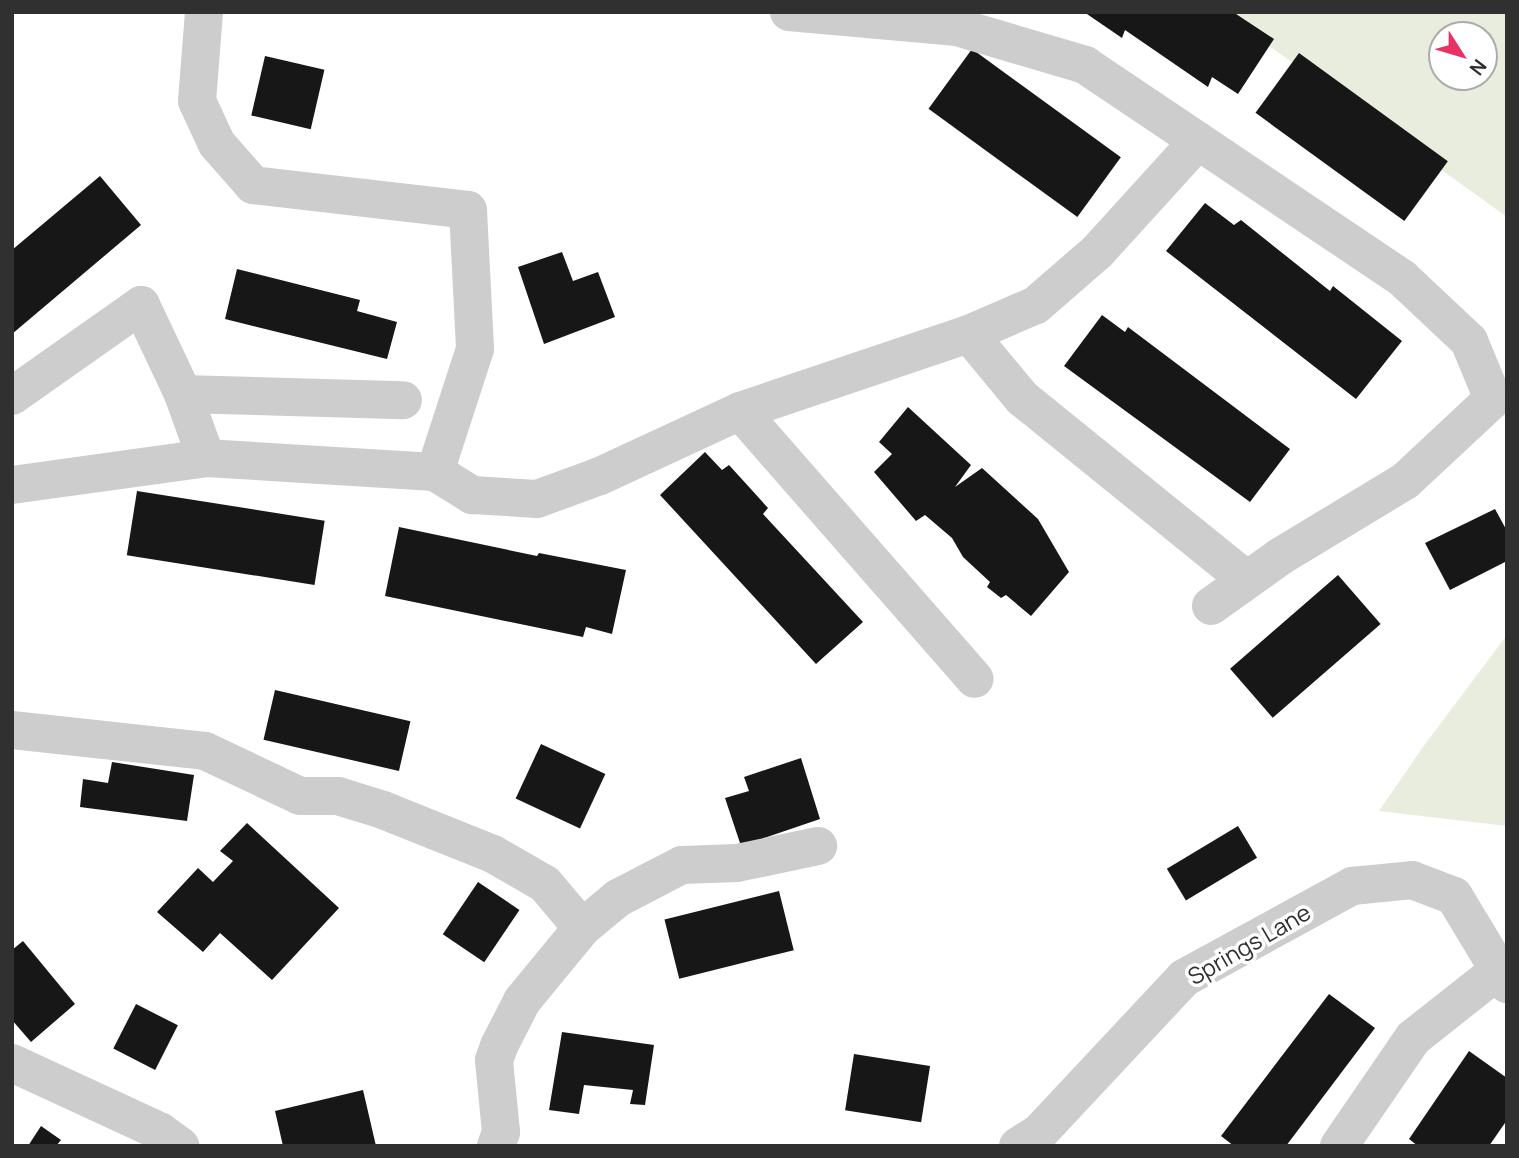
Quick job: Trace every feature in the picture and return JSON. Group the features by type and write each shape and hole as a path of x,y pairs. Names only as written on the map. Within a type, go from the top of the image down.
{"street":[{"path":"204,12 197,101 217,144 253,185 468,211 475,349 435,472"},
{"path":"789,12 957,27 1085,65 1402,278 1469,341 1493,399 1405,481 1247,580 1211,606"},
{"path":"12,485 206,458 435,472 472,495 537,499 600,476 740,411 970,334 1036,304 1097,252 1198,141"},
{"path":"12,396 141,305 183,394 206,458"},
{"path":"970,334 1022,398 1247,580"},
{"path":"183,394 403,400"},
{"path":"740,411 975,679"},
{"path":"12,730 205,751 300,796 338,796 383,810 492,854 534,878 582,928"},
{"path":"496,1146 501,1132 494,1060 499,1046 522,1001 582,928 618,898 682,865 737,863 818,846"},
{"name":"Springs Lane","path":"1018,1146 1039,1133 1184,978 1352,886 1412,880 1454,896 1503,977 1413,1038 1339,1146"},
{"path":"12,1063 161,1132 180,1146"}],"shaded area":[{"path":"1222,12 1507,12 1507,217"},
{"path":"1507,635 1507,826 1379,811 1423,747"}],"building":[{"path":"1084,12 1233,12 1274,39 1238,94 1212,77 1208,87 1125,30 1122,38"},
{"path":"972,49 1121,157 1077,217 929,109"},
{"path":"1299,53 1448,161 1404,221 1256,113"},
{"path":"265,56 324,70 311,129 251,115"},
{"path":"100,176 141,225 12,334 12,250"},
{"path":"1205,203 1234,225 1241,220 1330,291 1333,286 1402,341 1356,399 1166,251"},
{"path":"562,252 573,281 598,272 615,317 544,344 518,267"},
{"path":"237,269 360,300 357,311 397,322 387,359 225,319"},
{"path":"1102,315 1125,332 1128,327 1290,449 1250,502 1064,366"},
{"path":"908,407 971,465 955,487 982,468 1038,519 1069,572 1031,616 1006,595 1001,598 987,587 990,582 963,557 952,538 925,515 916,521 874,472 892,454 879,442"},
{"path":"705,452 722,470 729,465 768,508 763,514 863,622 816,664 660,495"},
{"path":"137,491 325,521 314,585 127,555"},
{"path":"1495,509 1507,531 1507,561 1450,590 1425,543"},
{"path":"399,527 537,556 539,553 626,570 612,634 586,627 583,637 385,596"},
{"path":"1338,575 1381,624 1273,718 1230,669"},
{"path":"275,690 410,721 399,771 264,740"},
{"path":"541,744 605,774 580,828 516,798"},
{"path":"801,758 820,819 741,846 725,798 749,791 744,777"},
{"path":"112,762 194,775 187,821 80,807 83,779 108,783"},
{"path":"247,823 339,908 272,980 220,933 203,952 157,912 198,868 213,882 233,861 220,851"},
{"path":"1238,826 1257,858 1186,900 1167,869"},
{"path":"478,882 519,910 484,962 443,934"},
{"path":"779,891 794,950 679,979 665,920"},
{"path":"23,941 75,1004 31,1042 12,1020 12,950"},
{"path":"1329,994 1375,1028 1286,1146 1234,1146 1221,1136"},
{"path":"136,1004 178,1025 155,1070 113,1049"},
{"path":"562,1032 654,1045 645,1105 630,1104 633,1090 584,1085 579,1114 549,1110"},
{"path":"1469,1051 1507,1078 1507,1120 1489,1146 1418,1146 1409,1139"},
{"path":"854,1054 930,1066 921,1122 845,1110"},
{"path":"363,1090 376,1146 283,1146 275,1111"},
{"path":"41,1126 61,1140 56,1146 28,1146"}]}
